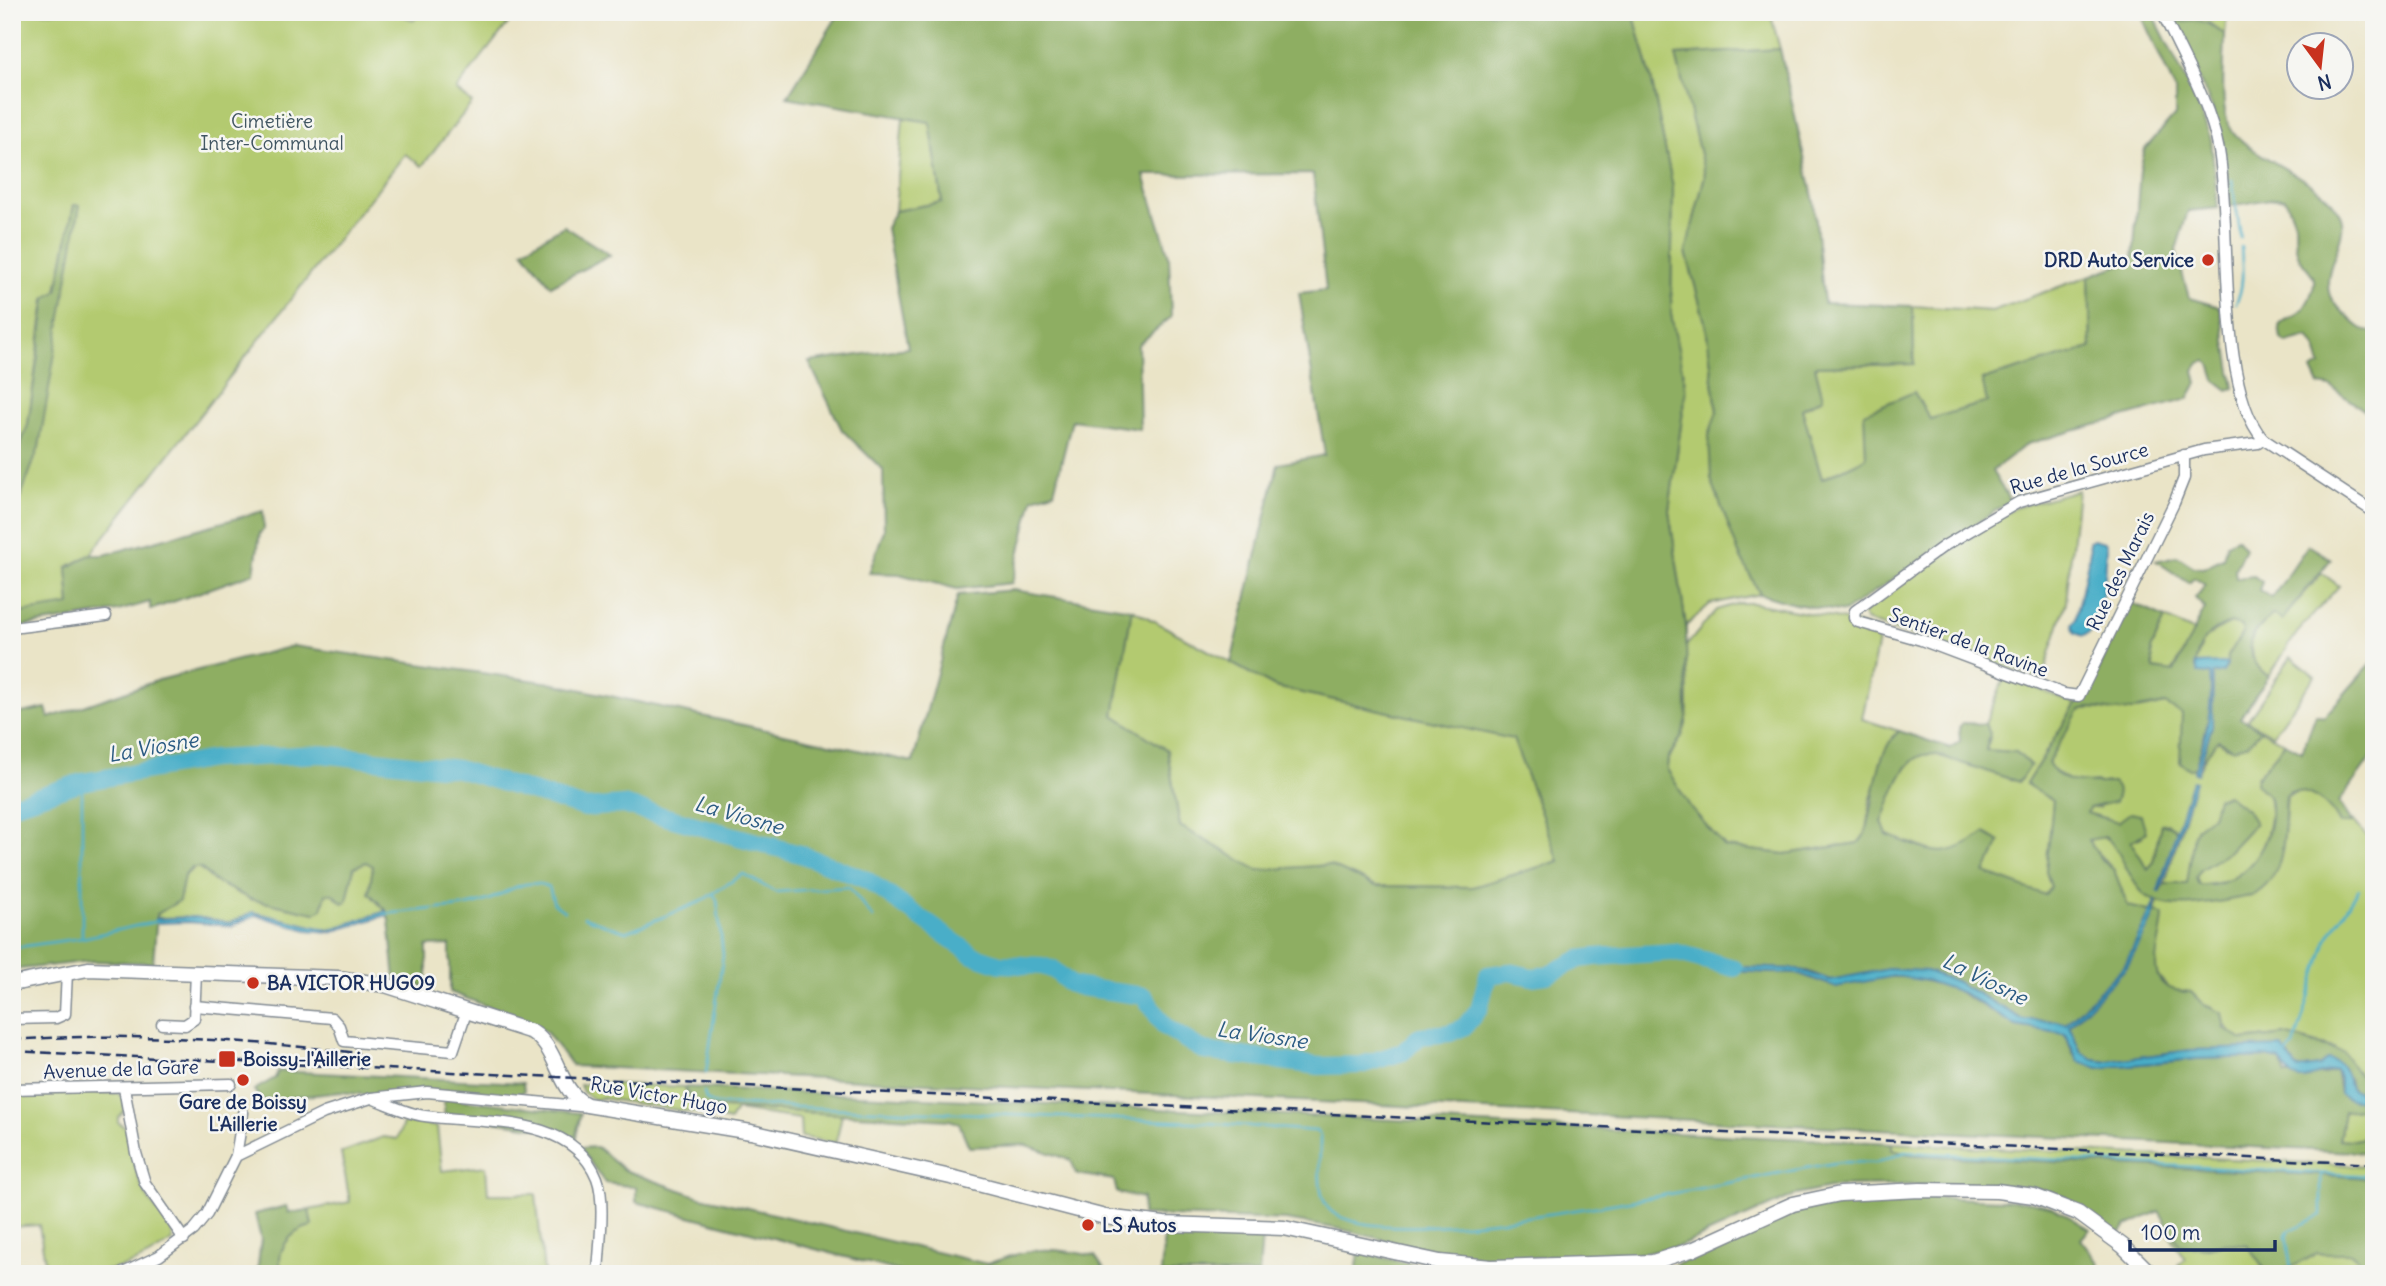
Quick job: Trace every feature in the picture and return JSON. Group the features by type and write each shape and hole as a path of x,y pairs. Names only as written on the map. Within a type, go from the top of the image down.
{"main road":[{"name":"Rue Victor Hugo","path":"12,984 88,969 363,981 467,1010 538,1036 549,1048 575,1098 592,1107 693,1120 751,1132 955,1178 1118,1219 1164,1224 1284,1228 1425,1259 1466,1265 1641,1264 1694,1249 1805,1200 1864,1192 1997,1191 2035,1196 2078,1213 2115,1239 2151,1274"}],"street":[{"path":"2162,12 2207,112 2221,165 2228,310 2237,372 2256,430 2263,439 2374,512"},
{"name":"Rue de la Source","path":"1853,615 1930,555 2009,506 2184,456 2258,443 2263,439"},
{"name":"Rue des Marais","path":"2076,697 2082,693 2116,616 2174,503 2184,478 2184,456"},
{"path":"12,628 106,615"},
{"name":"Sentier de la Ravine","path":"1853,615 1858,622 1921,640 2076,697"},
{"path":"12,1019 56,1018 65,1014 68,972"},
{"path":"162,1024 188,1024 194,1019 196,972"},
{"path":"194,1006 332,1018 339,1026 344,1041 453,1051 467,1010"},
{"name":"Avenue de la Gare","path":"12,1088 230,1084"},
{"path":"550,1103 562,1099 566,1085"},
{"path":"124,1088 133,1142 145,1183 184,1240"},
{"path":"236,1156 317,1115 371,1098 427,1092 592,1107"},
{"path":"371,1098 421,1116 547,1131 570,1144 588,1162 597,1178 600,1195 598,1274"},
{"path":"121,1274 149,1262 184,1240 207,1214 236,1156 243,1113"},
{"path":"12,1271 48,1274"}],"green space":[{"name":"Cimetière Inter-Communal","path":"12,12 394,12 414,20 420,12 517,12 456,90 472,103 422,166 405,154 90,555 67,567 70,606 12,614 12,520 39,447 74,205 57,291 45,299 28,425 12,466"},
{"path":"840,12 1633,12 1651,78 1673,188 1671,314 1686,390 1669,510 1686,626 1687,719 1682,736 1668,758 1667,769 1691,808 1725,847 1785,854 1858,843 1868,823 1882,758 1899,731 1950,748 1960,741 1959,728 1962,723 1985,724 1990,733 1986,750 2016,752 2030,765 2019,782 1937,755 1925,755 1908,766 1901,776 1882,822 1887,835 1937,852 1957,848 1985,833 2000,842 1985,873 2045,895 2051,887 2046,871 2053,801 2026,784 2076,704 2085,700 2130,602 2165,618 2151,650 2154,669 2174,672 2205,608 2195,598 2206,585 2194,578 2189,583 2156,561 2177,556 2194,567 2203,568 2223,558 2227,543 2237,538 2245,548 2235,569 2236,578 2254,576 2262,582 2259,590 2272,598 2308,545 2331,559 2282,620 2273,614 2254,634 2250,645 2253,658 2261,671 2269,676 2240,718 2261,730 2248,744 2233,749 2218,740 2201,762 2212,726 2213,674 2226,668 2228,656 2243,632 2242,626 2230,623 2205,639 2196,659 2195,667 2210,674 2211,698 2208,722 2195,768 2190,769 2180,762 2182,714 2165,704 2125,711 2094,708 2079,710 2048,762 2053,770 2068,780 2113,783 2117,787 2115,802 2089,808 2087,813 2118,822 2130,813 2141,815 2146,832 2131,842 2148,869 2153,863 2161,824 2173,826 2177,832 2159,891 2161,892 2165,884 2187,884 2197,827 2212,816 2217,798 2227,795 2247,810 2255,823 2227,853 2200,870 2196,878 2199,885 2230,880 2254,860 2268,831 2270,799 2256,783 2257,777 2285,743 2302,752 2316,714 2324,717 2374,660 2374,754 2339,802 2352,822 2340,824 2320,800 2306,793 2290,792 2286,796 2284,839 2278,865 2264,887 2252,896 2194,905 2165,904 2141,891 2116,849 2105,837 2088,840 2101,859 2114,870 2128,906 2152,912 2125,965 2066,1024 2057,1021 2024,1020 1955,981 1926,971 1830,980 1807,971 1742,967 1713,959 1712,965 1731,971 1800,974 1835,987 1885,977 1910,977 1952,988 2016,1026 2065,1034 2073,1054 2098,1068 2196,1059 2266,1057 2280,1060 2286,1075 2323,1075 2336,1070 2340,1094 2357,1100 2374,1098 2374,1107 2344,1111 2339,1139 2354,1140 2374,1135 2374,1153 572,1066 547,1033 531,1023 450,992 450,945 427,946 427,987 395,979 389,920 386,910 369,893 373,866 366,862 354,867 347,901 343,903 333,894 326,894 322,909 315,913 250,899 214,881 201,868 192,868 184,876 179,901 157,914 153,963 92,961 12,970 12,715 46,708 49,718 159,680 293,646 551,683 913,762 958,595 1013,590 1132,609 1114,715 1167,750 1180,826 1258,870 1329,865 1376,886 1473,887 1559,861 1513,739 1275,687 1231,663 1278,464 1325,455 1299,293 1326,290 1313,174 1144,175 1169,256 1171,317 1138,345 1140,429 1072,420 1054,492 1033,498 1012,583 957,589 899,574 869,573 884,530 883,470 842,430 809,362 908,348 886,228 895,211 942,202 930,122 787,97"},
{"path":"1633,12 1770,12 1780,49 1676,55 1705,175 1686,252 1706,326 1717,412 1709,435 1739,554 1760,594 1710,604 1686,626 1669,510 1686,390 1671,314 1673,188 1651,78"},
{"path":"2140,12 2152,12 2195,99 2211,139 2218,208 2188,211 2176,250 2189,298 2220,307 2234,388 2228,390 2215,380 2210,364 2206,361 2199,363 2194,370 2197,383 2188,399 2027,444 1992,471 2010,501 1844,612 1794,604 1760,594 1739,554 1711,479 1709,435 1717,411 1706,326 1686,252 1705,175 1676,55 1780,49 1814,202 1824,303 1913,306 1914,364 1815,366 1823,398 1802,409 1822,479 1866,458 1864,413 1914,392 1930,419 1987,402 1982,380 2091,348 2089,276 2133,260 2140,170 2145,149 2175,115 2175,90"},
{"path":"2168,12 2176,12 2181,22 2204,22 2225,35 2223,93 2229,125 2250,147 2317,189 2331,201 2340,214 2342,233 2328,285 2330,296 2340,309 2359,327 2374,332 2374,417 2331,387 2319,385 2312,370 2321,365 2316,349 2308,337 2287,343 2281,339 2279,326 2304,308 2314,284 2314,278 2297,251 2294,220 2285,198 2230,206 2223,142 2211,105"},
{"path":"2176,12 2227,12 2225,35 2208,22 2181,22"},
{"path":"903,118 930,122 942,202 895,211"},
{"path":"74,205 80,205 39,447 12,520 12,466 28,425 46,298 57,291"},
{"path":"564,226 610,255 551,286 523,250"},
{"path":"2089,276 2091,348 1983,380 1987,402 1930,420 1914,392 1866,458 1822,479 1802,409 1823,398 1815,366 1914,364 1913,306 1992,311"},
{"path":"2078,490 2066,602 2042,679 1865,620 1863,614 1877,601 2014,508"},
{"path":"263,511 264,529 260,533 254,573 150,610 150,602 118,611 12,628 12,614 70,605 67,568 90,555 104,555"},
{"path":"2322,573 2339,586 2297,633 2269,676 2258,667 2251,653 2255,634 2273,614 2282,619"},
{"path":"1739,603 1753,603 1845,620 1880,632 1862,719 1899,731 1892,737 1870,801 1867,832 1858,843 1785,854 1725,847 1691,808 1666,769 1686,726 1686,646 1716,610"},
{"path":"1132,609 1275,687 1513,739 1559,861 1473,887 1376,886 1329,865 1258,871 1180,826 1167,750 1114,715"},
{"path":"2165,618 2195,632 2171,674 2154,669 2151,650"},
{"path":"2230,623 2242,626 2243,632 2227,664 2195,664 2204,639"},
{"path":"2291,657 2315,676 2273,735 2247,721"},
{"path":"2005,676 2076,704 2026,784 2053,801 2046,871 2051,887 2045,896 1985,873 1958,851 1938,853 1887,835 1882,822 1904,772 1910,763 1927,752 2030,765 2016,752 1990,753 1986,750 1990,738 1985,724"},
{"path":"2165,704 2182,714 2190,769 2195,768 2194,772 2197,773 2213,743 2218,740 2227,747 2248,744 2261,730 2285,743 2257,777 2260,789 2269,795 2270,805 2268,828 2261,850 2249,868 2234,879 2199,885 2196,878 2199,870 2227,853 2247,810 2227,795 2211,815 2200,836 2187,885 2167,885 2165,884 2195,781 2192,781 2177,832 2167,823 2161,824 2153,863 2148,869 2130,842 2142,837 2124,820 2118,822 2086,813 2089,808 2099,808 2096,782 2070,781 2049,766 2049,758 2078,710 2135,710"},
{"path":"2298,791 2312,795 2345,818 2352,822 2353,820 2374,845 2374,1077 2361,1078 2334,1048 2285,1035 2243,1040 2234,1037 2213,1008 2204,1005 2191,992 2171,990 2156,974 2155,946 2162,925 2155,911 2159,901 2171,905 2252,896 2264,887 2273,877 2282,852 2287,796"},
{"path":"2093,836 2105,838 2122,852 2148,893 2156,900 2152,912 2128,906 2114,870 2088,843"},
{"path":"366,862 373,866 371,895 386,911 329,930 253,912 231,923 195,917 156,918 180,897 184,876 197,866 214,881 250,899 315,913 326,894 333,894 339,900 348,896 354,867"},
{"path":"2155,911 2163,916 2156,965 2163,984 2174,990 2191,992 2204,1005 2222,1013 2225,1029 2243,1040 2285,1035 2343,1052 2361,1078 2374,1077 2374,1089 2362,1093 2352,1091 2349,1078 2325,1061 2319,1066 2297,1069 2288,1055 2191,1050 2108,1061 2093,1059 2081,1052 2069,1026 2127,967"},
{"path":"278,1071 523,1083 524,1091 519,1096 367,1095 341,1092 262,1101 254,1090 275,1078"},
{"path":"599,1083 684,1087 688,1095 704,1107 842,1114 836,1143 801,1137 800,1119 736,1110 730,1121 601,1098 595,1100 583,1092 580,1085"},
{"path":"684,1087 1892,1143 1892,1150 1913,1155 2355,1177 2374,1180 2374,1274 2363,1274 2363,1264 2351,1253 2317,1253 2294,1266 2268,1273 2247,1245 2180,1245 2159,1211 2127,1226 2119,1234 2063,1196 2039,1189 1995,1184 1840,1186 1795,1195 1680,1246 1625,1257 1458,1258 1340,1229 1286,1220 1142,1215 1143,1198 1117,1193 1114,1180 1076,1174 1071,1160 1026,1145 969,1147 959,1123 949,1120 704,1107 694,1103"},
{"path":"12,1092 118,1093 123,1098 125,1110 118,1117 118,1122 126,1128 140,1183 149,1200 169,1225 172,1241 141,1260 112,1270 81,1272 46,1268 39,1225 12,1227"},
{"path":"444,1098 581,1113 575,1141 554,1130 444,1114"},
{"path":"2374,1107 2374,1135 2354,1140 2339,1140 2344,1111"},
{"path":"415,1122 437,1127 442,1171 486,1166 488,1194 536,1194 544,1274 283,1274 280,1266 282,1250 297,1232 312,1226 309,1210 350,1202 341,1153 383,1137 397,1139 403,1124"},
{"path":"1892,1143 2353,1165 2374,1167 2374,1180 1913,1155 1892,1150"},
{"path":"597,1147 624,1170 697,1196 987,1264 1041,1250 1095,1256 1107,1274 910,1274 636,1202 636,1187 605,1183 580,1148"},
{"path":"1924,1197 2027,1201 2053,1207 2090,1229 2081,1239 2100,1265 2092,1274 1552,1274 1646,1272 1673,1266 1786,1212 1847,1199"},
{"path":"286,1206 289,1213 309,1210 312,1226 297,1232 286,1243 280,1258 283,1274 257,1274 261,1239 255,1214"},
{"path":"2168,1225 2180,1245 2209,1248 2228,1243 2247,1245 2254,1250 2264,1270 2317,1253 2352,1253 2363,1264 2363,1274 2185,1274 2178,1265 2185,1259 2164,1227"},
{"path":"1164,1234 1262,1236 1259,1274 1161,1274"},
{"path":"1359,1252 1424,1267 1508,1274 1356,1274"}],"water":[{"path":"2093,539 2105,542 2107,547 2104,592 2090,633 2083,636 2075,633 2072,624 2076,618 2090,551 2089,541"},
{"path":"2195,664 2227,664 2223,672 2213,674 2212,726 2197,773 2194,772 2208,724 2211,687 2210,674 2198,673"},
{"path":"2192,780 2195,781 2160,892 2158,891"},
{"path":"2156,900 2152,920 2127,967 2069,1026 2081,1052 2093,1059 2108,1061 2191,1050 2282,1047 2297,1069 2319,1066 2328,1059 2334,1061 2342,1067 2352,1090 2362,1093 2374,1089 2374,1098 2357,1100 2340,1094 2340,1081 2336,1070 2298,1079 2286,1070 2280,1060 2266,1057 2196,1059 2098,1068 2078,1061 2065,1034 2016,1026 1963,993 1928,981 1895,976 1836,987 1800,974 1731,971 1711,965 1713,959 1742,967 1797,969 1830,980 1888,969 1926,971 1955,981 2024,1020 2057,1021 2066,1024 2125,965"},
{"path":"386,911 387,915 331,932 307,930 256,915 232,926 189,922 156,923 156,919 195,917 231,923 253,912 329,930"}],"waterway":[{"path":"2232,180 2241,238"},
{"path":"2236,303 2242,283 2241,247"},
{"name":"La Viosne","path":"12,805 82,782 213,759 321,754 458,769 585,808 623,805 803,855 867,880 973,955 1000,964 1042,966 1054,970 1070,984 1080,987 1144,996 1165,1027 1204,1051 1319,1066 1361,1065 1403,1052 1420,1036 1450,1033 1464,1027 1479,1009 1488,975 1510,972 1532,977 1547,975 1580,959 1674,952 1734,968"},
{"path":"12,945 18,947 82,938 82,782"},
{"path":"584,917 626,932 700,902 743,874 775,892 849,887 873,918"},
{"path":"438,909 480,903 534,883 549,887 554,904 564,911"},
{"path":"2287,1054 2294,1046 2327,939 2359,889"},
{"path":"706,1073 723,955 717,900 713,893"},
{"path":"384,914 433,909"},
{"path":"82,938 158,921"},
{"path":"704,1092 706,1100 715,1104 1194,1122 1316,1131 1320,1135 1319,1165 1326,1206 1332,1212 1368,1224 1425,1226 1496,1221 1576,1210 1841,1162 1876,1163 1905,1152 2374,1176"},
{"path":"2292,1274 2286,1236 2289,1231 2321,1215 2321,1174"}],"railway":[{"path":"12,1040 142,1037 273,1044 359,1053"},
{"path":"12,1051 2374,1164"}],"place":[{"name":"DRD Auto Service","path":"2208,260"},
{"name":"BA VICTOR HUGO9","path":"253,983"},
{"name":"Boissy-l'Aillerie","path":"227,1059"},
{"name":"Gare de Boissy L'Aillerie","path":"243,1080"},
{"name":"LS Autos","path":"1088,1225"}]}
